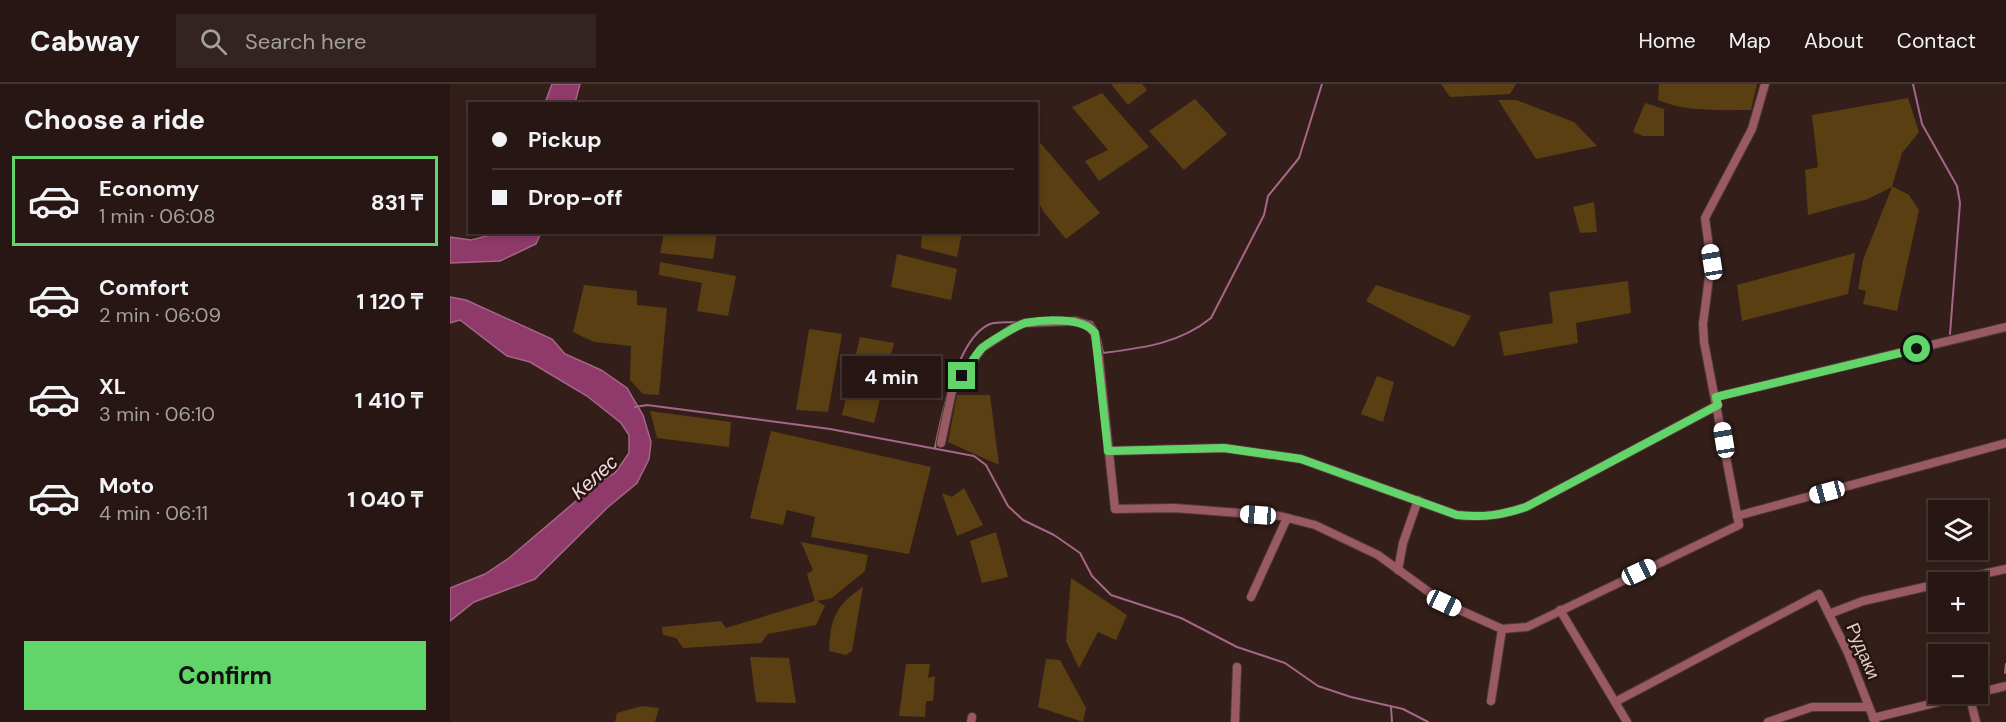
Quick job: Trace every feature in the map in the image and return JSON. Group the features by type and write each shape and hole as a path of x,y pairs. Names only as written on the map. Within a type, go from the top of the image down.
{"street":[{"path":"941,443 952,391 982,348 1025,323 1075,321 1088,325 1095,333 1115,509 1174,508 1287,518 1349,539 1378,555 1444,603 1502,629 1527,627 1739,525 1704,342 1703,324 1712,262 1705,218 1752,129 1765,84"},
{"path":"1108,451 1224,448 1257,451 1301,459 1457,515 1479,517 1501,515 1526,507 1717,401 2006,327"},
{"path":"1737,516 2006,443"},
{"path":"1398,570 1403,543 1418,500"},
{"path":"1251,597 1287,518"},
{"path":"1988,573 2006,569"},
{"path":"1829,614 1863,601 1928,586"},
{"name":"Рудаки","path":"1617,701 1819,594 1848,653 1867,707 1874,720"},
{"path":"1560,610 1617,701 1627,722"},
{"path":"1491,701 1502,629"},
{"path":"1235,722 1237,667"},
{"path":"1988,690 2006,686"},
{"path":"1874,720 1933,704"},
{"path":"1975,704 1976,722"},
{"path":"1768,722 1812,707 1867,707"}],"shaded area":[{"path":"552,84 580,84 575,102 545,102"},
{"path":"1111,84 1142,84 1147,90 1128,105"},
{"path":"1441,84 1516,84 1510,94 1450,97"},
{"path":"1659,84 1757,84 1751,110 1703,110 1680,107 1658,100"},
{"path":"1102,93 1149,147 1099,181 1085,161 1108,150 1072,107"},
{"path":"1908,98 1919,132 1902,153 1892,186 1909,195 1919,210 1897,311 1863,304 1866,291 1858,289 1863,260 1892,187 1868,199 1808,215 1805,170 1818,167 1812,115"},
{"path":"1195,99 1227,134 1184,170 1149,131"},
{"path":"1498,100 1516,100 1574,122 1597,146 1536,159"},
{"path":"1645,103 1664,109 1664,136 1643,136 1633,132"},
{"path":"1038,140 1100,213 1066,239 1043,211 1038,200"},
{"path":"1594,202 1597,232 1580,233 1573,207"},
{"path":"494,234 541,234 536,244 500,261 450,263 450,237 471,240"},
{"path":"664,234 717,234 713,259 660,253"},
{"path":"922,234 962,234 957,257 921,248"},
{"path":"1855,253 1848,294 1742,321 1737,285"},
{"path":"897,254 957,269 951,300 891,287"},
{"path":"660,262 736,276 728,316 697,311 702,283 659,275"},
{"path":"1628,281 1631,313 1576,323 1578,343 1504,356 1499,332 1553,323 1549,292"},
{"path":"584,285 637,291 637,305 667,308 659,395 643,394 630,380 631,346 594,342 573,332"},
{"path":"1376,285 1471,316 1454,347 1366,301"},
{"name":"Келес","path":"450,297 466,300 552,339 565,354 601,370 627,388 643,415 651,442 649,459 637,483 607,508 535,579 474,602 450,621 450,588 485,574 509,558 596,484 615,473 629,453 629,435 621,423 587,396 530,362 507,356 460,320 450,323"},
{"path":"809,329 842,334 828,412 796,410"},
{"path":"860,337 894,343 874,423 842,415"},
{"path":"1377,376 1394,382 1383,422 1361,414"},
{"path":"957,395 990,395 999,465 948,442"},
{"path":"650,411 731,422 729,447 657,438"},
{"path":"771,431 931,467 909,554 811,537 815,517 787,510 783,525 750,518"},
{"path":"964,488 983,525 957,536 942,493 952,497"},
{"path":"996,532 1008,577 982,583 970,541"},
{"path":"801,542 868,555 865,571 832,598 817,601 825,606 816,625 768,634 761,643 683,648 676,638 663,635 662,627 721,621 726,628 815,601 807,574 813,570"},
{"path":"1071,578 1127,615 1116,640 1098,632 1079,668 1066,641"},
{"path":"863,587 852,651 846,655 829,651 831,630 836,613 846,600"},
{"path":"750,657 789,658 796,703 756,702"},
{"path":"1046,659 1060,660 1086,708 1083,722 1038,707"},
{"path":"906,664 930,664 928,678 935,676 933,701 926,701 925,717 899,716"},
{"path":"642,706 659,708 655,722 615,722 617,713"}],"waterway":[{"path":"1100,338 1103,353 1146,347 1186,334 1211,318 1264,215 1268,196 1299,158 1322,84"},
{"path":"1913,84 1922,124 1957,186 1960,203 1950,334"},
{"path":"1075,317 1092,322 1097,330"},
{"path":"935,448 953,379 969,344 990,324 1018,322"},
{"path":"635,407 647,405 830,429 974,456 986,465 1008,506 1023,520 1054,535 1080,553 1092,576 1111,595 1181,618 1237,647 1285,663 1318,686 1351,697 1403,709 1428,722"},
{"path":"2005,673 2006,664"},
{"path":"1391,707 1392,722"}],"route":[{"path":"962,376 982,348 1013,328 1025,323 1075,321 1088,325 1095,333 1108,451 1224,448 1257,451 1301,459 1457,515 1479,517 1501,515 1526,507 1718,405 1716,397 1917,349"}]}
